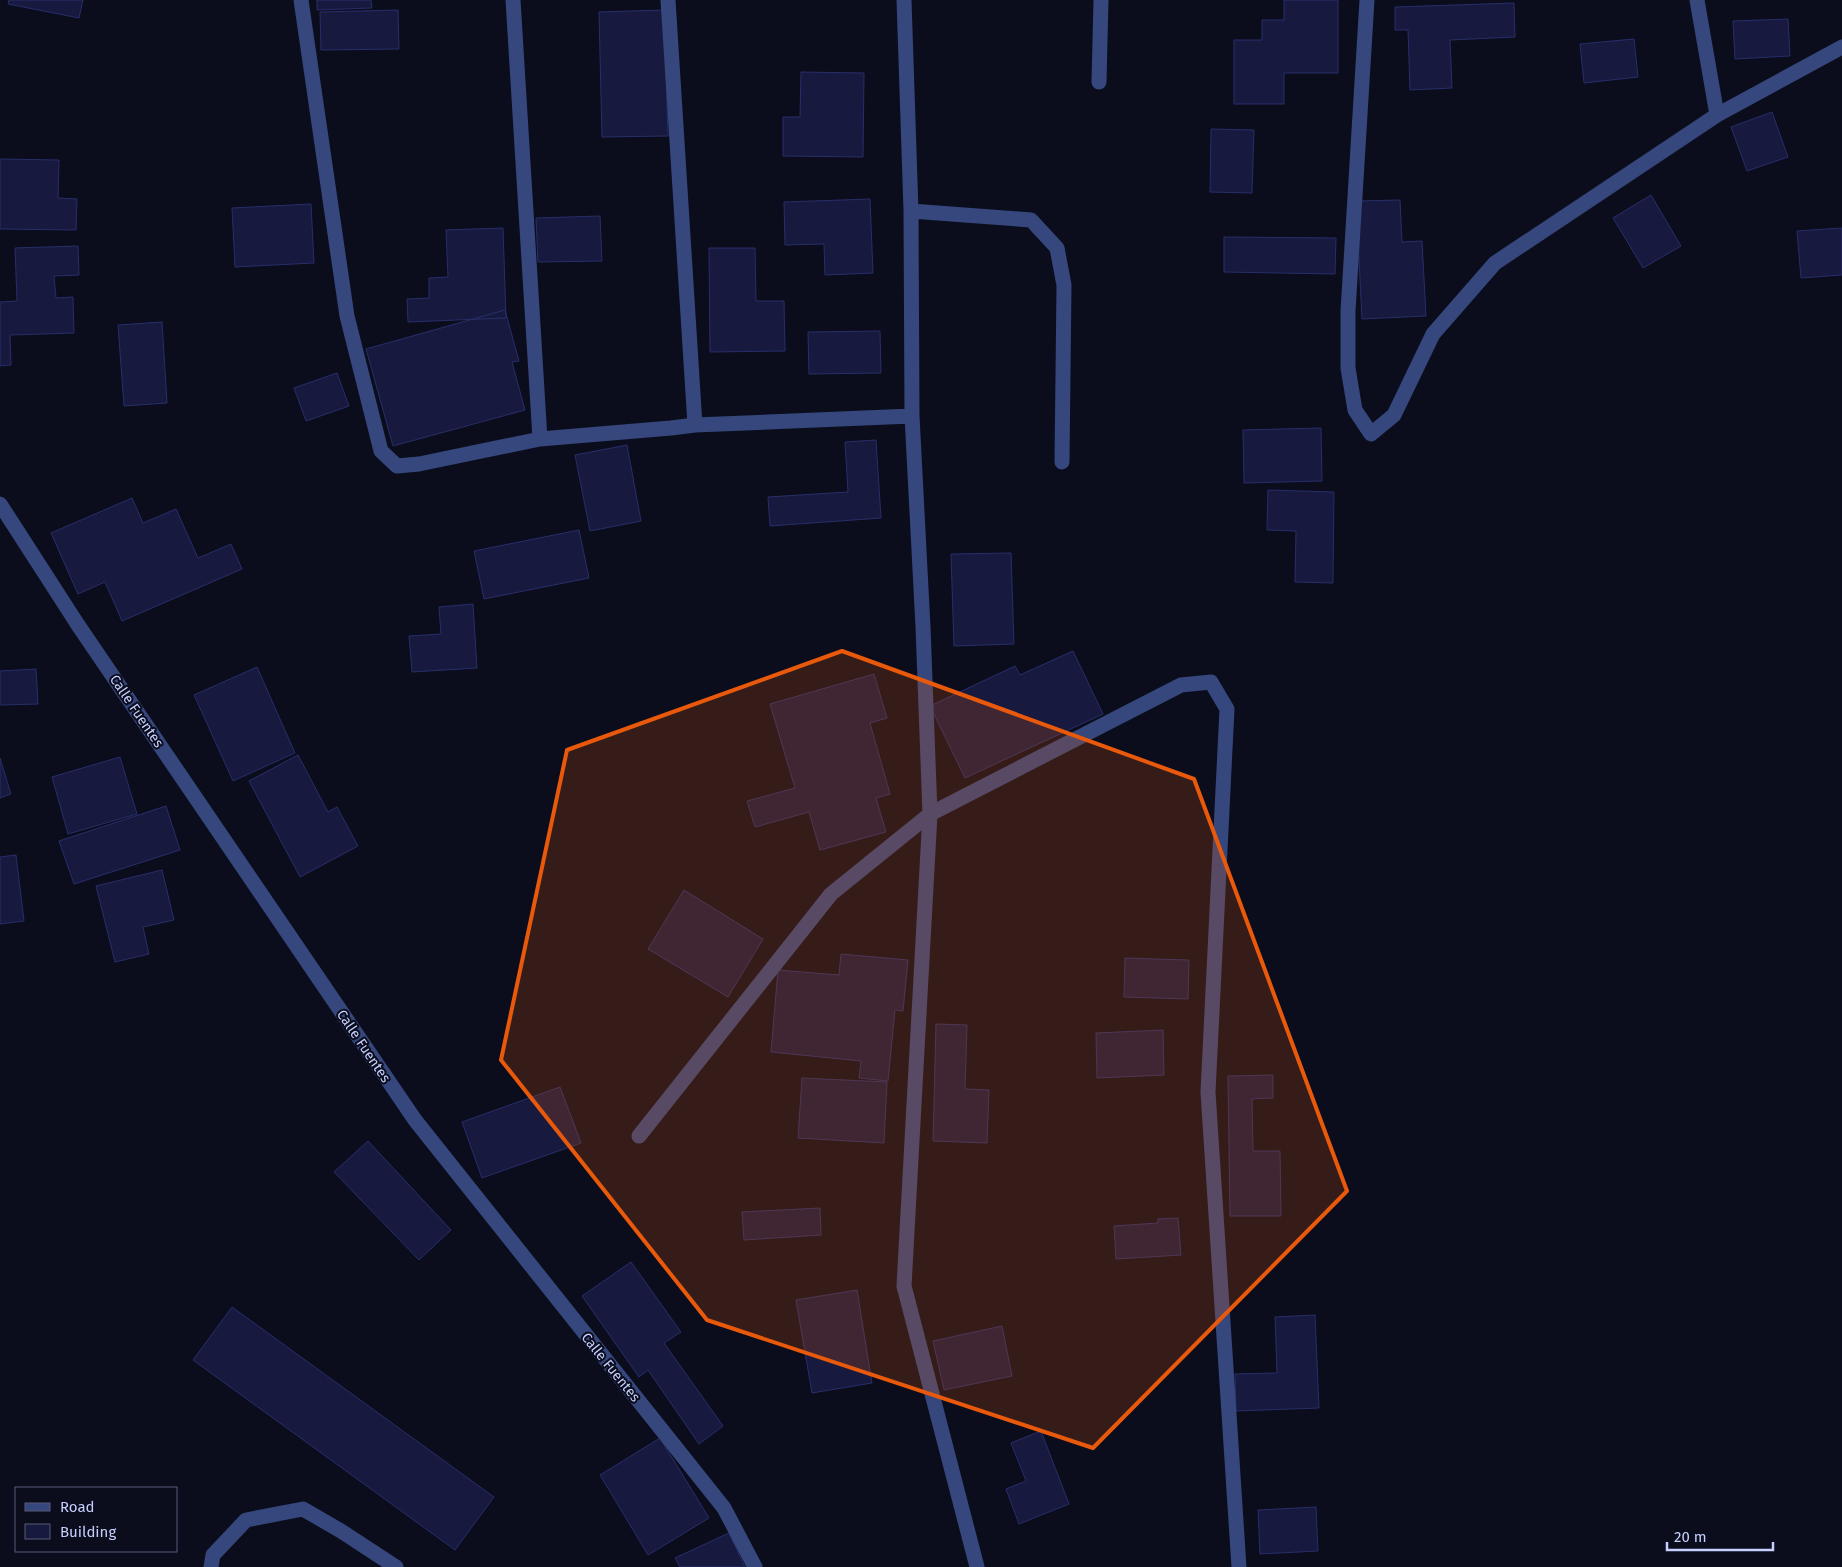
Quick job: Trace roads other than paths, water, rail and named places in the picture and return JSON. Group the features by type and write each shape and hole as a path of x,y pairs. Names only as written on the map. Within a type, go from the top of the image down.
{"street":[{"path":"301,0 347,316 381,451 397,466 419,464 540,439 695,425 912,416"},
{"path":"513,0 540,439"},
{"path":"668,0 695,425"},
{"path":"904,0 910,211 912,416 930,814 904,1286 976,1567"},
{"path":"1099,82 1101,0"},
{"path":"1367,0 1348,311 1348,368 1355,410 1371,434 1394,415 1433,334 1495,263 1717,115 1842,47"},
{"path":"1697,0 1717,115"},
{"path":"910,211 1031,220 1057,248 1064,285 1062,462"},
{"name":"Calle Fuentes","path":"0,504 84,633 415,1120 724,1508 755,1567"},
{"path":"639,1136 831,894 930,814 1181,685 1211,682 1226,709 1208,1092 1239,1567"},
{"path":"211,1567 213,1555 246,1520 303,1510 341,1531 396,1567"}]}
